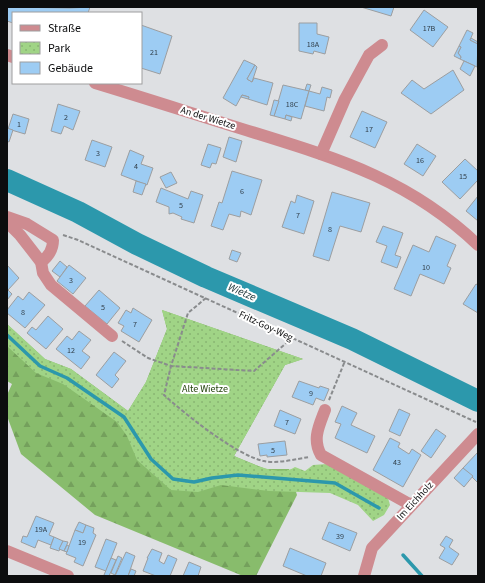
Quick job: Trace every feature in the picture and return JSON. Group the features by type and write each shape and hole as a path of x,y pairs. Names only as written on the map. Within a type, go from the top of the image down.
{"street":[{"path":"320,154 368,55 382,45"},
{"name":"An der Wietze","path":"98,84 364,169 396,184 429,205 464,232 478,245"},
{"path":"7,217 27,224 53,240 53,248 48,256 41,262"},
{"path":"7,222 20,235 41,262 43,273 51,285 112,336"},
{"path":"325,410 316,436 316,446 321,455 411,505"},
{"name":"Im Eichholz","path":"364,576 372,548 478,434"},
{"path":"7,551 68,576"}],"path":[{"name":"Fritz-Goy-Weg","path":"53,240 64,235 78,240 466,416 478,424"},
{"path":"206,297 188,313 170,366 164,395 184,413 241,452 264,461 294,460 321,455"},
{"path":"112,336 148,358 170,366 254,371 292,338"},
{"path":"325,410 345,361"}],"green space":[{"path":"162,310 303,359 285,365 234,456 266,469 289,469 297,495 256,576 243,576 95,515 21,454 7,416 7,395 12,384 7,381 7,324 45,359 71,369 128,411 146,382 167,329"},
{"name":"Alte Wietze","path":"162,310 303,359 285,365 234,456 264,468 281,471 295,467 305,471 313,465 327,464 388,498 390,505 384,515 373,521 358,505 330,493 269,491 221,485 198,492 171,490 137,460 127,436 117,422 63,384 36,373 7,346 7,324 45,359 71,369 128,411 146,382 167,329"}],"building":[{"path":"7,7 90,7 88,12 12,12 12,23 7,21"},
{"path":"361,7 394,7 391,16"},
{"path":"424,10 448,27 433,47 410,30"},
{"path":"299,23 317,23 317,34 329,37 325,54 314,51 313,54 299,51"},
{"path":"142,25 172,36 160,74 142,68"},
{"path":"467,30 473,33 470,40 478,44 477,67 460,59 461,57 458,53 461,47 459,46"},
{"path":"471,38 478,42 478,44 470,40"},
{"path":"459,46 461,47 458,53 461,57 460,59 454,56"},
{"path":"244,60 255,65 247,79 252,82 254,78 273,83 267,105 248,99 249,97 242,95 236,106 223,98"},
{"path":"464,61 475,66 470,76 460,69"},
{"path":"255,65 257,67 252,82 247,79"},
{"path":"453,70 464,90 431,114 401,93 412,80 424,89"},
{"path":"307,84 311,85 309,91 305,90"},
{"path":"283,85 309,91 301,119 286,115 285,119 274,116"},
{"path":"322,87 332,90 330,98 327,97 324,111 305,106 309,91 320,94"},
{"path":"242,95 249,97 248,99 241,97"},
{"path":"274,100 279,101 274,116 270,115"},
{"path":"58,104 80,111 73,130 64,126 61,134 51,131"},
{"path":"362,111 387,122 375,148 350,137"},
{"path":"13,114 29,119 25,134 8,129"},
{"path":"286,115 292,117 291,121 285,119"},
{"path":"7,128 13,130 9,142 7,141"},
{"path":"229,137 242,141 236,162 223,157"},
{"path":"92,140 112,147 105,167 85,160"},
{"path":"208,144 221,148 216,164 212,163 210,168 201,165"},
{"path":"417,144 436,156 423,176 404,164"},
{"path":"130,150 144,156 141,164 153,168 147,185 121,175"},
{"path":"465,159 478,171 478,180 460,199 442,182"},
{"path":"232,171 262,180 251,215 241,211 240,217 229,214 223,230 211,226 219,202 222,203"},
{"path":"171,172 177,183 166,188 160,177"},
{"path":"136,181 146,184 142,195 133,192"},
{"path":"161,188 188,199 191,191 203,195 194,223 181,219 182,217 173,213 169,214 169,207 156,202"},
{"path":"332,192 370,203 361,232 340,226 329,261 313,256"},
{"path":"297,195 314,201 304,234 282,227 291,201 295,203"},
{"path":"478,196 478,221 466,211"},
{"path":"383,226 403,233 395,255 401,257 397,268 381,262 387,246 376,242"},
{"path":"436,236 456,245 447,266 451,268 444,284 420,274 411,296 394,289 413,245 429,252"},
{"path":"232,250 241,253 237,262 229,259"},
{"path":"60,261 67,267 60,277 52,271"},
{"path":"7,265 19,278 8,290 12,294 7,300"},
{"path":"69,265 86,278 73,294 57,281"},
{"path":"476,284 478,285 478,313 463,304"},
{"path":"99,290 120,308 107,324 85,306"},
{"path":"29,292 45,305 25,328 7,313 7,310 18,296 23,300"},
{"path":"133,308 152,320 139,342 121,331 124,326 118,323 126,310 131,313"},
{"path":"48,316 63,329 46,349 27,333 32,327 36,330"},
{"path":"79,331 91,340 82,351 90,357 81,369 56,349 67,336 72,340"},
{"path":"114,352 126,361 115,375 119,379 112,388 96,375"},
{"path":"299,381 319,388 320,386 329,389 324,401 316,398 313,405 292,397"},
{"path":"342,406 357,413 351,425 375,436 367,453 335,438 341,424 335,422"},
{"path":"399,409 410,414 400,436 389,431"},
{"path":"280,410 301,419 295,434 274,426"},
{"path":"436,429 446,436 431,458 421,451"},
{"path":"390,438 400,443 398,447 409,454 412,449 421,455 403,487 373,470"},
{"path":"285,441 287,455 267,457 267,455 260,456 258,444"},
{"path":"478,452 478,483 463,468"},
{"path":"463,468 473,476 464,487 454,478"},
{"path":"36,516 54,523 49,535 54,537 51,545 38,540 35,548 21,542 23,536 27,537"},
{"path":"79,522 86,525 83,533 75,530"},
{"path":"329,522 357,533 350,551 322,539"},
{"path":"86,525 94,528 93,533 96,535 83,566 74,562 76,558 66,554 75,530 83,533"},
{"path":"446,536 453,540 449,547 459,554 452,565 439,558 445,548 440,545"},
{"path":"54,537 63,541 59,551 50,548"},
{"path":"106,539 117,543 106,571 95,567"},
{"path":"63,541 68,542 64,551 59,549"},
{"path":"67,545 69,546 67,552 64,551"},
{"path":"290,548 326,563 321,576 307,576 283,566"},
{"path":"152,549 162,553 159,561 164,564 168,555 177,559 170,576 156,576 143,571 147,558"},
{"path":"126,552 135,556 128,576 115,576"},
{"path":"118,556 122,558 115,575 111,573"},
{"path":"111,558 116,560 109,576 107,576 104,575"},
{"path":"189,562 201,567 198,576 183,576"},
{"path":"131,569 136,571 134,576 128,576"}],"waterway":[{"name":"Wietze","path":"7,180 78,212 137,244 206,277 352,339 478,401"},
{"name":"Alte Wietze","path":"7,335 40,366 67,378 124,417 151,459 173,479 194,482 238,475 335,483 379,508"},
{"name":"Alte Wietze","path":"403,555 422,576"}]}
